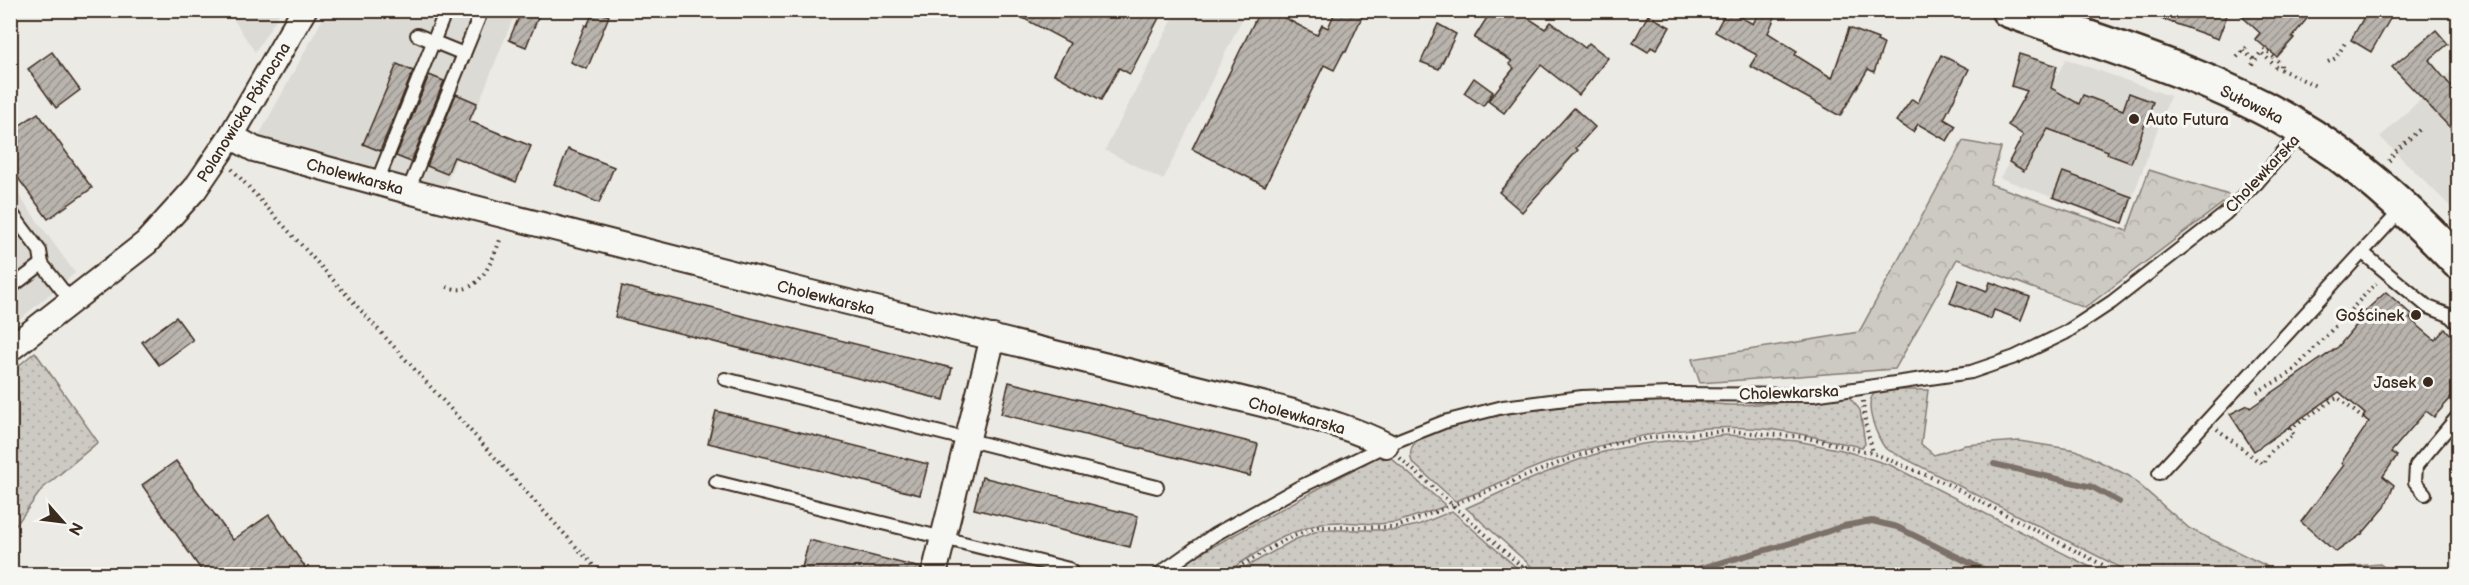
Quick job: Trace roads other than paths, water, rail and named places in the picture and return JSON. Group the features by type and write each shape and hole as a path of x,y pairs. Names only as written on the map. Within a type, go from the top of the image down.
{"main road":[{"name":"Sułowska","path":"2008,10 2204,81 2246,99 2302,130 2344,158 2404,207 2457,258"}],"street":[{"name":"Polanowicka Północna","path":"10,349 146,243 195,189 225,146 304,10"},
{"name":"Cholewkarska","path":"225,146 254,149 408,191 1312,417 1367,435 1386,445"},
{"path":"934,574 993,337"}],"lane":[{"path":"377,182 446,10"},
{"path":"408,191 482,10"},
{"path":"417,35 464,54"},
{"name":"Cholewkarska","path":"1386,445 1444,422 1503,407 1582,397 1670,394 1813,395 1971,372 2015,357 2065,333 2112,302 2225,214 2256,184 2302,130"},
{"path":"2159,473 2404,207"},
{"path":"10,211 40,251 42,264 71,301"},
{"path":"2363,252 2427,307 2449,315 2458,324"},
{"path":"10,288 42,264"},
{"path":"725,379 1157,487"},
{"path":"2425,494 2415,482 2416,466 2458,416"},
{"path":"1159,574 1214,535 1298,488 1386,445"},
{"path":"716,482 1069,569 1073,574"}],"waterway":[{"path":"1994,464 2092,487 2119,502"},
{"path":"1680,574 1809,538 1843,526 1872,521 1897,527 1992,574"}],"place":[{"name":"Auto Futura","path":"2134,119"},
{"name":"Gościnek","path":"2416,315"},
{"name":"Jasek","path":"2428,382"}]}
